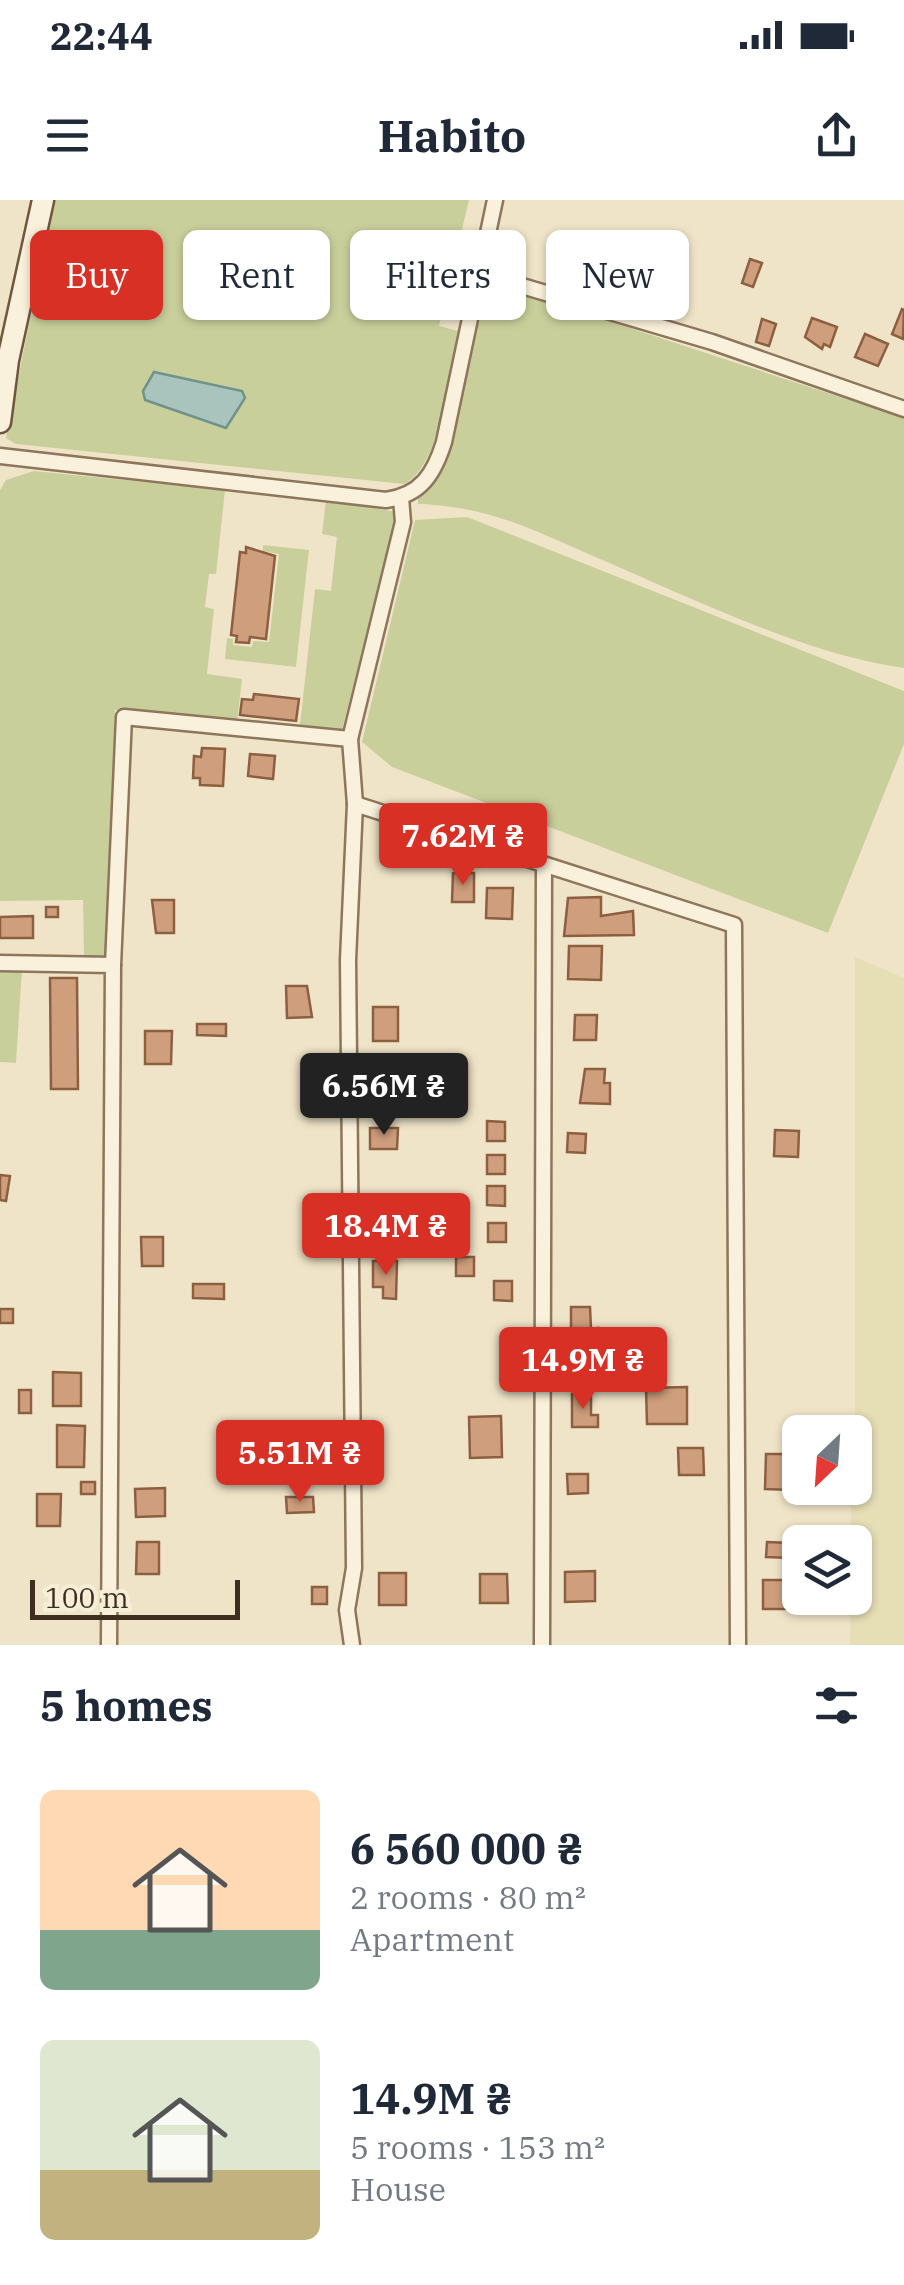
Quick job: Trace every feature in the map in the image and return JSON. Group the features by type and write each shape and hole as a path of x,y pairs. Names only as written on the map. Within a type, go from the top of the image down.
{"street":[{"path":"0,422 8,360 43,200"},
{"path":"488,230 495,200"},
{"path":"526,287 712,342 904,409"},
{"path":"0,456 386,500 401,498 422,487 435,470 469,320"},
{"path":"352,1645 347,1610 354,1568 348,960 356,804 350,739 403,522 401,498"},
{"path":"109,1645 114,965 124,717 350,739"},
{"path":"356,804 734,925 738,1645"},
{"path":"542,1645 544,864"},
{"path":"0,964 114,965"}],"shaded area":[{"path":"855,957 904,978 904,1645 850,1645 851,1615 872,1615 872,1525 851,1525 851,1505 872,1505 872,1415 855,1415"}],"green space":[{"path":"54,200 469,200 462,230 350,230 350,320 440,320 439,326 459,331 442,416 427,459 404,484 16,444 6,438 30,319 163,320 163,230 48,230"},
{"path":"526,294 546,300 546,320 606,320 904,418 904,668 786,637 488,514 418,504 418,497 443,467 478,320 526,320"},
{"path":"34,471 225,490 216,574 209,574 205,607 214,609 207,674 242,679 237,722 115,710 107,957 84,957 83,900 0,901 0,490 6,480"},
{"path":"326,500 397,512 342,730 300,725 315,589 331,591 337,537 322,534"},
{"path":"467,517 904,691 904,744 828,933 392,767 362,742 415,520"},
{"path":"263,545 309,550 296,667 225,659 227,638 233,639 233,645 252,647 253,641 269,642 279,554 263,551"},
{"path":"0,968 22,969 16,1063 0,1062"}],"water":[{"path":"154,372 242,391 245,398 226,428 145,400 143,391"}],"building":[{"path":"750,259 762,263 753,287 742,283"},
{"path":"904,310 903,339 892,334"},
{"path":"812,318 837,327 830,347 824,344 822,349 805,337"},
{"path":"762,319 776,324 769,346 756,342"},
{"path":"865,334 888,344 878,366 855,357"},
{"path":"246,547 275,556 266,639 250,637 249,643 236,642 237,636 231,635 240,552 246,553"},
{"path":"254,694 299,699 296,721 240,715 242,699 253,700"},
{"path":"202,748 225,749 223,786 200,785 200,778 193,778 194,756 201,757"},
{"path":"250,754 275,756 273,779 248,776"},
{"path":"453,873 474,873 474,902 452,902"},
{"path":"487,888 513,888 512,919 486,918"},
{"path":"601,897 601,916 633,911 634,935 564,936 568,898"},
{"path":"152,900 174,900 174,933 156,933"},
{"path":"46,907 58,907 58,917 46,917"},
{"path":"33,916 33,938 0,938 0,917"},
{"path":"569,946 602,946 601,980 568,979"},
{"path":"50,978 77,978 78,1089 51,1089"},
{"path":"286,986 307,986 312,1017 287,1018"},
{"path":"373,1007 398,1007 398,1041 373,1041"},
{"path":"575,1015 597,1015 596,1040 574,1040"},
{"path":"197,1024 226,1024 226,1036 197,1035"},
{"path":"145,1031 172,1031 171,1064 145,1064"},
{"path":"585,1069 605,1069 610,1104 580,1103"},
{"path":"487,1121 505,1122 505,1141 487,1141"},
{"path":"370,1128 398,1128 397,1149 370,1149"},
{"path":"775,1130 799,1131 798,1157 774,1156"},
{"path":"568,1133 586,1134 585,1153 567,1152"},
{"path":"487,1155 505,1155 505,1174 487,1174"},
{"path":"0,1175 10,1176 6,1201 0,1200"},
{"path":"487,1186 505,1186 505,1206 487,1205"},
{"path":"488,1223 506,1223 506,1242 488,1242"},
{"path":"141,1237 163,1237 163,1266 142,1266"},
{"path":"456,1257 474,1257 474,1276 456,1276"},
{"path":"373,1261 397,1261 396,1299 383,1298 383,1287 373,1287"},
{"path":"494,1281 512,1281 512,1301 494,1300"},
{"path":"193,1284 224,1284 224,1299 193,1298"},
{"path":"571,1307 590,1307 591,1329 598,1328 598,1340 571,1341"},
{"path":"0,1309 13,1309 13,1323 0,1323"},
{"path":"572,1350 591,1350 591,1371 599,1371 599,1383 572,1383"},
{"path":"53,1372 81,1373 81,1406 53,1406"},
{"path":"687,1387 687,1424 647,1424 646,1388"},
{"path":"19,1390 31,1390 31,1413 19,1413"},
{"path":"572,1394 591,1394 591,1415 598,1415 598,1427 572,1427"},
{"path":"501,1416 502,1457 470,1458 469,1417"},
{"path":"57,1425 85,1426 84,1467 57,1467"},
{"path":"240,1435 270,1435 271,1448 240,1448"},
{"path":"678,1448 703,1448 704,1475 679,1475"},
{"path":"282,1453 325,1453 326,1476 282,1476"},
{"path":"766,1454 782,1454 782,1490 765,1489"},
{"path":"567,1474 588,1474 588,1493 568,1494"},
{"path":"81,1482 95,1482 95,1494 81,1494"},
{"path":"165,1488 165,1516 136,1517 135,1489"},
{"path":"37,1494 61,1494 60,1526 37,1526"},
{"path":"286,1497 313,1497 314,1512 287,1513"},
{"path":"137,1542 159,1542 159,1574 136,1574"},
{"path":"767,1542 782,1543 782,1558 766,1557"},
{"path":"595,1571 595,1601 565,1602 565,1572"},
{"path":"379,1573 406,1573 406,1605 379,1605"},
{"path":"480,1574 507,1574 508,1603 480,1603"},
{"path":"763,1580 782,1580 782,1609 763,1609"},
{"path":"312,1587 327,1587 327,1604 312,1604"}]}
